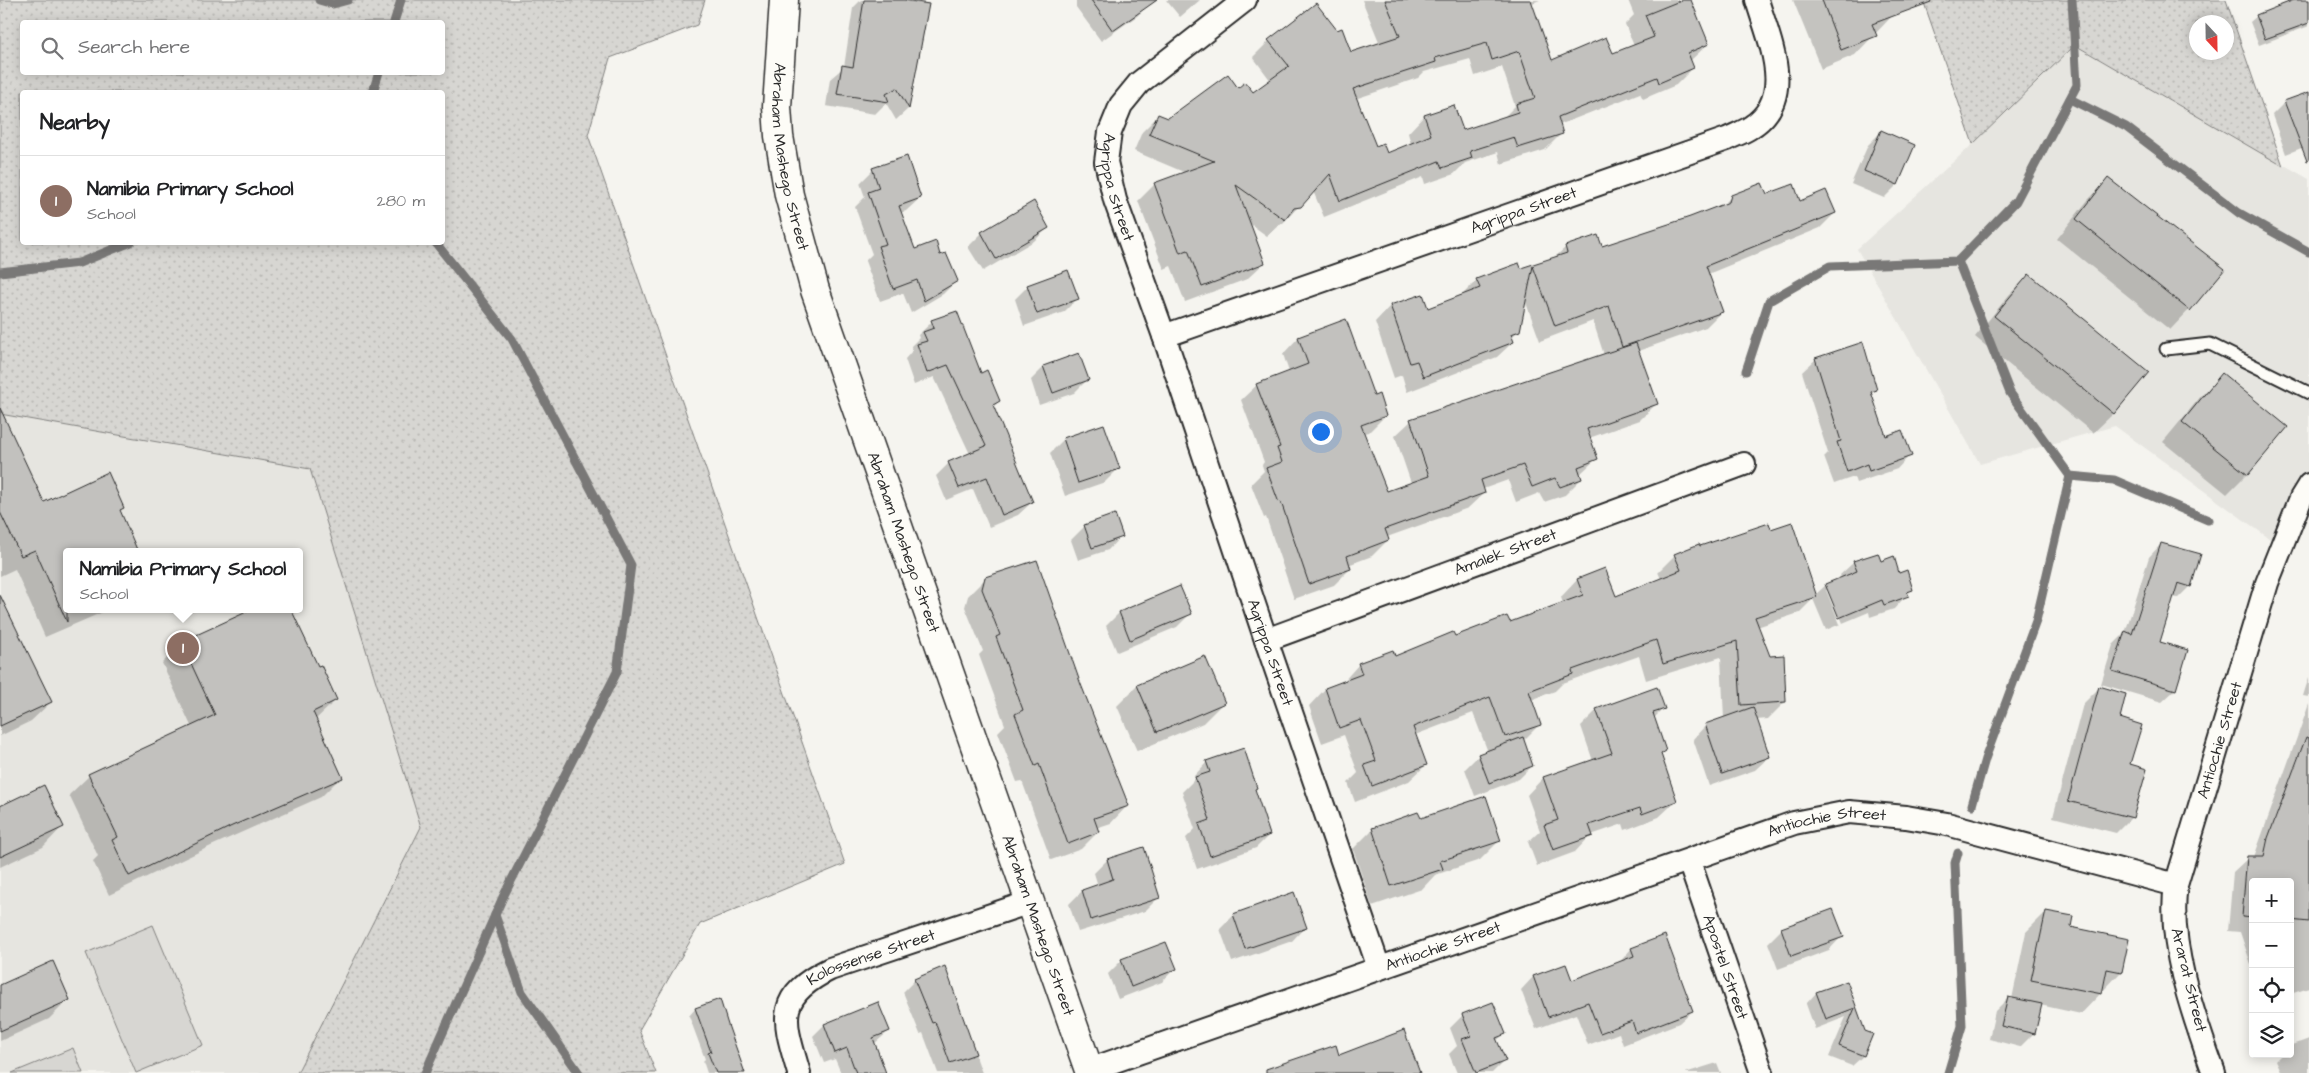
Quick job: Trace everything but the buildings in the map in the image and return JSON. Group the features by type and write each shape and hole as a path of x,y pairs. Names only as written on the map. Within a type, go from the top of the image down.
{"main road":[{"name":"Abraham Mashego Street","path":"784,0 777,107 789,195 810,271 1089,1072"}],"street":[{"name":"Agrippa Street","path":"1244,0 1139,83 1122,105 1110,132 1106,162 1116,200 1380,968"},
{"name":"Agrippa Street","path":"1164,336 1727,139 1751,127 1764,116 1775,100 1777,87 1773,53 1757,0"},
{"name":"Amalek Street","path":"1266,640 1744,464"},
{"name":"Antiochie Street","path":"1089,1072 1794,823 1849,812 1877,813 1947,824 2176,885 2267,583 2301,498 2309,485"},
{"name":"Apostel Street","path":"1689,861 1762,1073"},
{"name":"Ararat Street","path":"2176,885 2173,913 2179,954 2189,996 2214,1073"},
{"name":"Kolossense Street","path":"799,1073 788,1035 785,1013 794,995 811,978 830,969 1030,902"}],"lane":[{"path":"2166,349 2210,344 2309,392"}],"shaded area":[{"path":"0,0 705,0 697,25 610,58 588,135 845,864 700,924 639,1030 656,1073 297,1073 421,827 310,469 0,414"},
{"path":"1923,0 2226,0 2231,15 2189,15 2189,60 2234,60 2234,23 2283,166 2075,45 1973,144"},
{"path":"2074,45 2309,179 2309,499 2281,547 2115,426 1980,464 1857,249 1973,144"},
{"path":"0,414 310,469 421,827 297,1073 0,1073"},
{"path":"153,925 203,1045 136,1073 86,953"},
{"path":"73,1048 83,1073 12,1073"}],"waterway":[{"path":"319,0 333,4 348,0"},
{"path":"395,20 401,0"},
{"path":"1746,371 1769,301 1830,266 1958,261 2016,201 2077,85 2072,0"},
{"path":"374,90 378,75"},
{"path":"2070,99 2126,127 2239,213 2309,252"},
{"path":"0,272 79,263 124,245"},
{"path":"425,1073 503,897 617,672 631,565 512,339 437,245"},
{"path":"1958,261 2010,393 2070,476 2114,480 2208,520"},
{"path":"1972,805 1985,759 2036,621 2070,476"},
{"path":"1948,1073 1962,1026 1955,863 1958,853"},
{"path":"495,915 522,992 579,1073"}],"place":[{"name":"Namibia Primary School","path":"183,648"}]}
